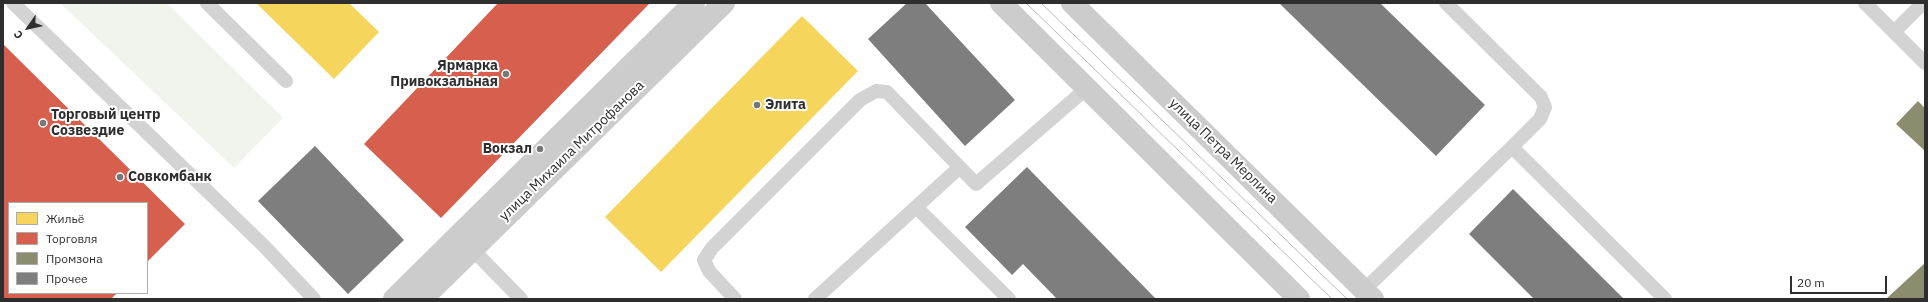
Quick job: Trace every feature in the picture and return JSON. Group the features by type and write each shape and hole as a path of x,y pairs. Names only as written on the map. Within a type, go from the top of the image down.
{"main road":[{"name":"улица Михаила Митрофанова","path":"422,299 466,241 694,3"},
{"name":"улица Михаила Митрофанова","path":"394,299 466,241 724,3"},
{"path":"1001,3 1299,299"},
{"name":"улица Петра Мерлина","path":"1072,3 1369,295"}],"lane":[{"path":"14,3 264,246 314,299"},
{"path":"207,3 286,81"},
{"path":"1369,295 1512,146 1540,119 1545,107 1541,97 1446,3"},
{"path":"1865,3 1925,63"},
{"path":"1894,32 1924,3"},
{"path":"735,299 709,271 704,260 712,248 855,106 876,91 887,92 976,184 1087,88"},
{"path":"1512,146 1665,299"},
{"path":"815,299 960,167"},
{"path":"916,208 1009,299"},
{"path":"466,241 521,299"}],"shaded area":[{"path":"60,3 167,3 283,118 234,168"}],"building: Жильё":[{"path":"256,3 349,3 379,32 334,79"},
{"path":"802,16 858,71 661,272 605,217"}],"building: Торговля":[{"name":"Ярмарка Привокзальная","path":"498,3 650,3 441,218 364,144"},
{"name":"Торговый центр Созвездие","path":"3,44 185,224 148,261 148,202 8,202 8,294 116,294 111,299 3,299"}],"building: Промзона":[{"path":"1918,101 1925,108 1925,151 1896,124"},
{"path":"1925,263 1925,299 1886,299"}],"building: Прочее":[{"path":"907,3 925,3 1015,100 965,146 868,39"},
{"path":"1279,3 1380,3 1485,105 1436,156"},
{"path":"315,146 404,240 348,294 258,201"},
{"path":"1027,167 1156,299 1057,299 1023,264 1012,275 965,227"},
{"path":"1513,189 1624,299 1534,299 1469,234"}],"tram line":[{"path":"1026,3 1332,299"},
{"path":"1041,3 1347,299"}],"place":[{"name":"Ярмарка Привокзальная","path":"506,74"},
{"name":"Элита","path":"757,105"},
{"name":"Торговый центр Созвездие","path":"43,123"},
{"name":"Вокзал","path":"540,149"},
{"name":"Совкомбанк","path":"120,177"}]}
